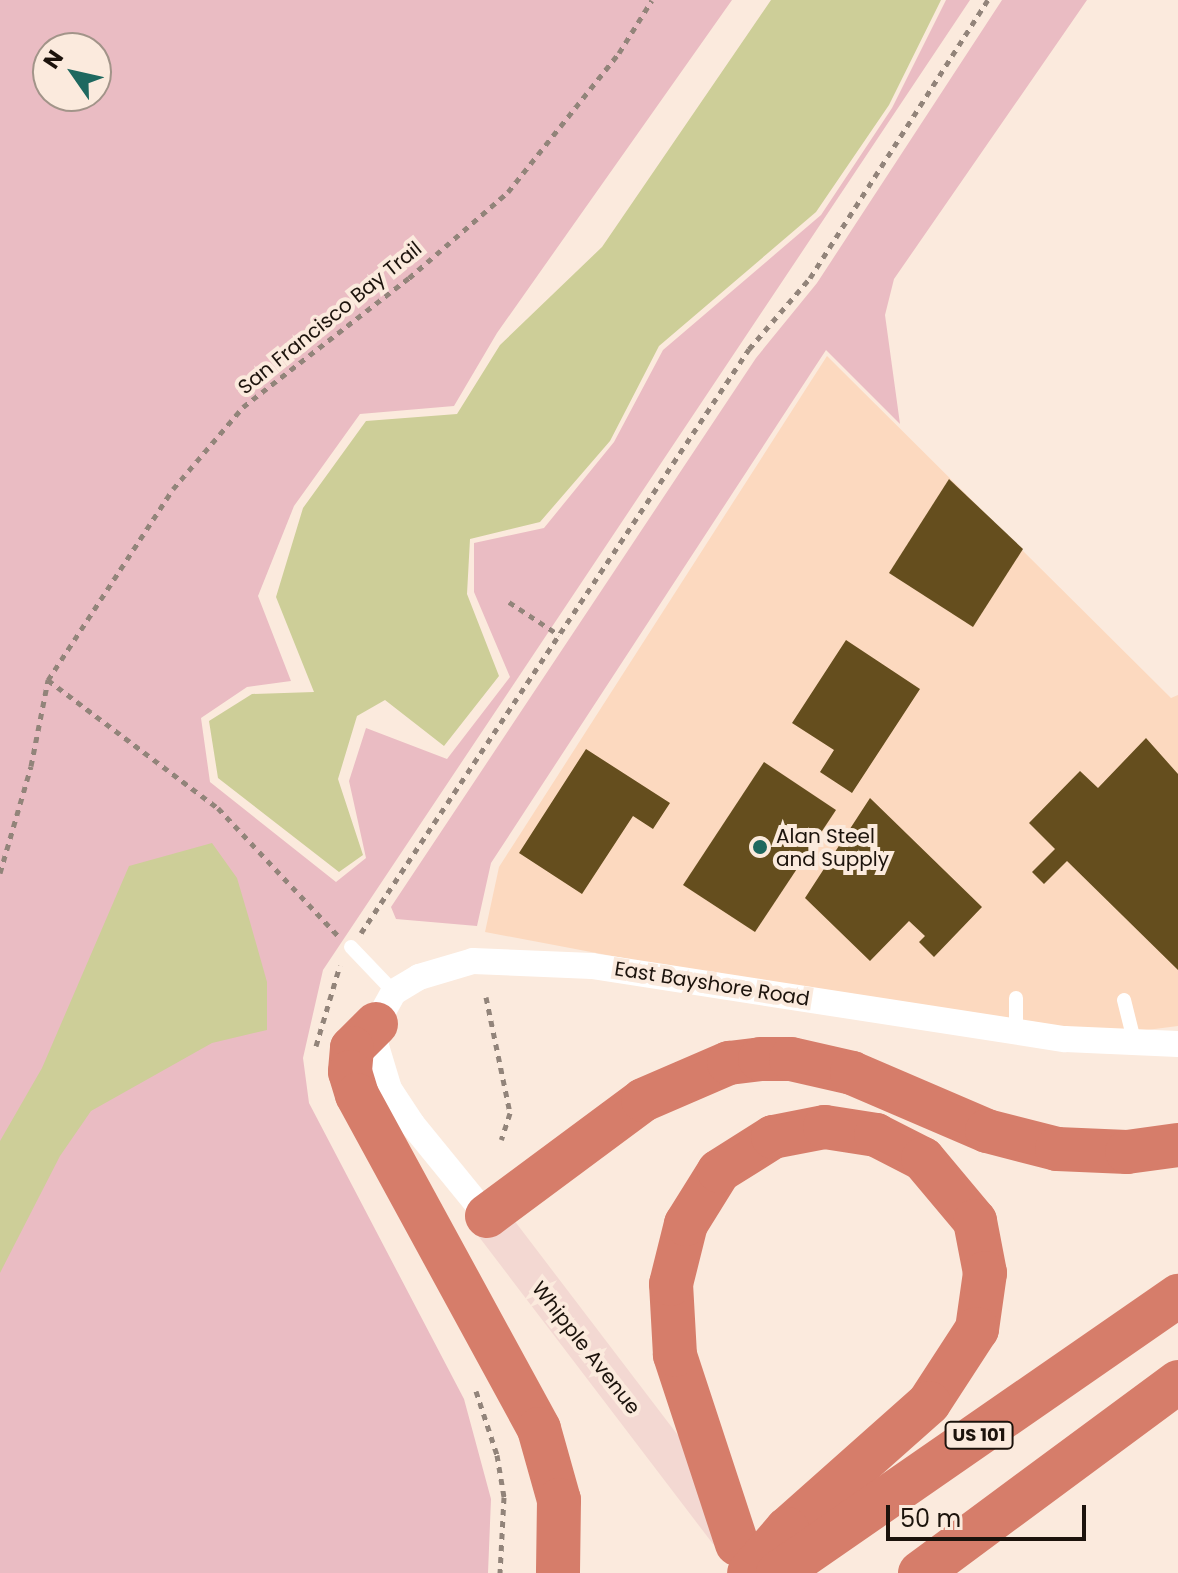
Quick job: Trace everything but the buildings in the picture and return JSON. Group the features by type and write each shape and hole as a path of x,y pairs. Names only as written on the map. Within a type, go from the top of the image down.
{"highway":[{"path":"385,1008 352,1048 350,1072 357,1095 539,1429 559,1500 558,1573"},
{"path":"487,1216 643,1100 729,1063 760,1059 791,1059 852,1073 987,1131 1057,1149 1127,1152 1178,1145"},
{"path":"825,1127 876,1135 923,1159 975,1221 985,1273 977,1329 929,1403 748,1563 673,1340 671,1284 686,1224 719,1171 773,1137 825,1127"},
{"name":"US 101","path":"778,1573 1178,1296"},
{"path":"920,1573 1178,1382"},
{"path":"970,1573 1178,1382"}],"main road":[{"name":"Whipple Avenue","path":"487,1216 748,1563"}],"street":[{"name":"East Bayshore Road","path":"385,1008 419,977 473,961 580,965 1016,1031 1135,1044 1178,1044"},
{"name":"Whipple Avenue","path":"385,1008 381,1069 412,1124 487,1216"}],"lane":[{"path":"351,947 385,1008"},
{"path":"1016,998 1016,1031"},
{"path":"1124,1000 1135,1044"}],"path":[{"name":"San Francisco Bay Trail","path":"0,873 24,793 48,680 173,489 243,407 409,278 508,192 619,53 652,0"},
{"path":"48,680 218,808 351,947 749,349 810,278 988,0"},
{"path":"509,602 559,635"},
{"path":"486,997 510,1113 501,1140"}],"shaded area":[{"path":"0,0 732,0 497,333 454,406 360,414 294,506 258,596 291,681 247,687 201,718 210,782 336,882 366,858 349,781 366,728 447,759 510,677 474,592 474,543 544,528 614,442 663,350 821,215 892,108 946,0 970,0 323,970 303,1058 309,1103 464,1399 491,1499 488,1573 0,1573"},
{"path":"771,0 941,0 889,105 816,212 659,346 610,441 540,522 470,539 467,594 499,676 444,746 385,700 357,716 338,779 363,855 339,872 218,778 209,721 252,694 314,692 276,597 303,508 366,421 457,414 500,345 602,247"},
{"path":"1002,0 1087,0 894,279 885,315 900,424 826,350 491,863 477,926 396,919 391,907 756,358 817,283"},
{"path":"827,356 1171,698 1178,695 1178,1026 1061,1041 485,932 499,867"},
{"path":"212,843 237,878 250,922 267,982 267,1030 212,1043 91,1111 60,1156 0,1273 0,1141 42,1068 129,866"}],"place":[{"name":"Alan Steel and Supply","path":"760,847"}]}
